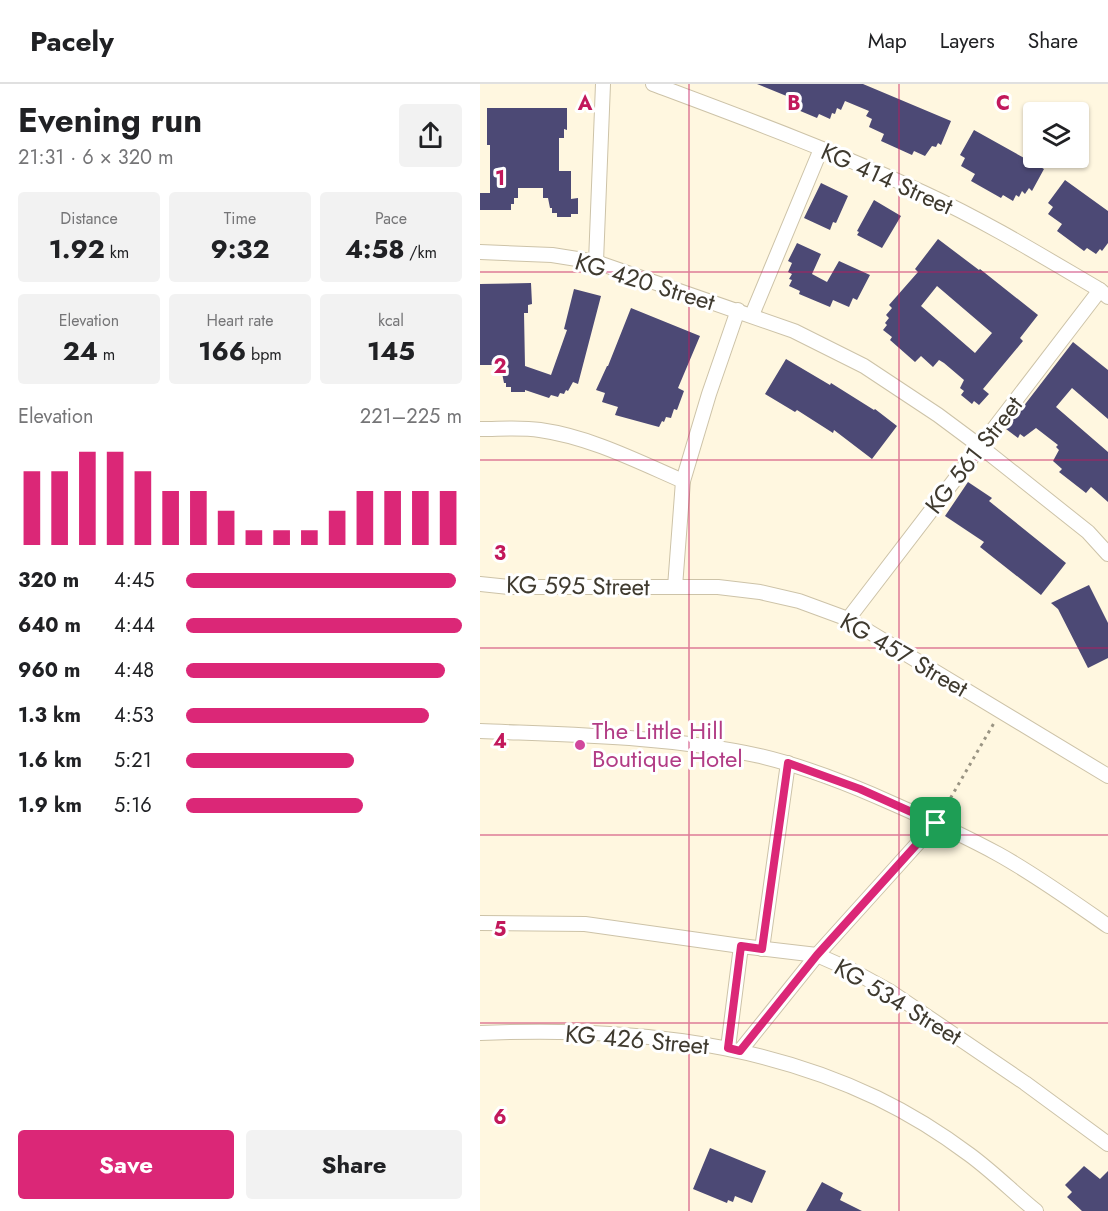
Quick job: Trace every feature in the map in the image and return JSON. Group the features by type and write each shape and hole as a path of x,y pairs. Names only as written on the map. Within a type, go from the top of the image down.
{"street":[{"path":"596,262 603,84"},
{"name":"KG 414 Street","path":"653,84 820,149 924,193 987,224 1104,294"},
{"path":"675,586 683,481 709,394 820,149"},
{"name":"KG 420 Street","path":"480,252 552,255 596,262 794,331 864,366 938,415 1088,532 1108,554"},
{"name":"KG 561 Street","path":"848,619 981,447 1104,294"},
{"path":"480,429 538,430 573,437 603,447 683,481"},
{"name":"KG 595 Street","path":"480,584 509,587 675,586"},
{"name":"KG 457 Street","path":"675,586 718,587 760,592 799,602 848,619 1108,776"},
{"path":"480,731 660,741 788,763 860,789 999,854 1108,926"},
{"path":"762,949 788,763"},
{"path":"734,1050 936,823"},
{"name":"KG 534 Street","path":"480,923 585,924 817,955 891,992 1007,1070 1108,1144"},
{"path":"734,1050 741,946"},
{"name":"KG 426 Street","path":"480,1033 645,1036 734,1050 801,1068 877,1098 921,1123 970,1155 1036,1211"}],"path":[{"path":"936,823 1002,711"}],"building":[{"path":"757,84 863,84 951,121 941,145 938,143 936,147 932,146 925,156 914,151 912,155 881,141 884,134 869,127 872,119 866,116 869,111 845,101 841,110 837,108 830,119 819,114 817,118 786,105 789,97"},
{"path":"487,108 567,108 567,130 564,129 564,138 559,138 559,171 571,171 571,199 578,198 578,214 571,214 571,217 557,217 557,213 552,213 548,198 543,198 543,188 518,188 518,198 514,198 511,210 480,210 480,193 490,193"},
{"path":"974,130 1023,157 1023,168 1044,169 1032,191 1029,188 1025,194 1022,191 1013,201 1003,195 1001,198 971,181 975,174 961,166 965,158 960,155"},
{"path":"1065,180 1108,211 1108,243 1102,251 1100,249 1096,254 1087,248 1084,251 1057,231 1062,224 1048,214 1053,207 1048,203"},
{"path":"821,183 848,196 836,223 833,222 830,230 804,218"},
{"path":"874,200 901,216 882,248 857,235"},
{"path":"938,239 1038,315 1020,338 1023,341 983,389 989,394 979,405 974,401 972,404 961,395 964,391 960,388 964,380 944,363 939,360 933,367 921,356 915,362 890,340 892,337 883,330 889,318 886,315 892,308 889,305 918,272 915,269","holes":["937,286 992,333 975,353 921,306"]},
{"path":"797,243 821,254 812,274 827,282 839,261 870,275 857,300 853,298 849,307 833,300 830,307 799,294 800,291 789,286 792,274 788,272 792,263 788,261"},
{"path":"531,283 532,304 528,305 528,313 524,313 525,366 551,375 567,330 564,329 574,289 601,296 578,384 573,382 568,391 566,390 564,394 560,393 558,397 551,395 549,398 525,390 525,392 511,392 511,387 506,387 504,383 502,373 497,373 497,365 480,365 480,284"},
{"path":"631,308 700,336 678,388 684,391 677,410 674,409 671,418 666,417 659,427 615,415 618,407 602,402 605,393 596,390"},
{"path":"1073,342 1108,370 1108,419 1072,388 1056,407 1108,452 1108,502 1091,487 1086,493 1059,472 1062,469 1053,461 1059,450 1056,447 1058,445 1036,428 1024,437 1020,434 1018,438 1006,429"},
{"path":"786,359 875,409 897,426 872,459 834,430 833,433 797,410 795,412 765,394"},
{"path":"968,482 992,498 989,501 1066,563 1041,595 980,547 984,542 945,516"},
{"path":"1089,585 1108,623 1108,658 1088,668 1058,609 1051,603"},
{"path":"710,1148 766,1171 752,1203 735,1196 733,1202 728,1200 727,1203 693,1189"},
{"path":"1084,1166 1100,1179 1108,1171 1108,1211 1082,1211 1067,1197 1072,1192 1065,1185"},
{"path":"822,1182 843,1193 840,1200 862,1211 806,1211"}],"place":[{"name":"The Little Hill Boutique Hotel","path":"580,745"}],"route":[{"path":"788,763 860,789 936,823 817,955 740,1051 728,1048 741,946 762,949 788,763"}]}
